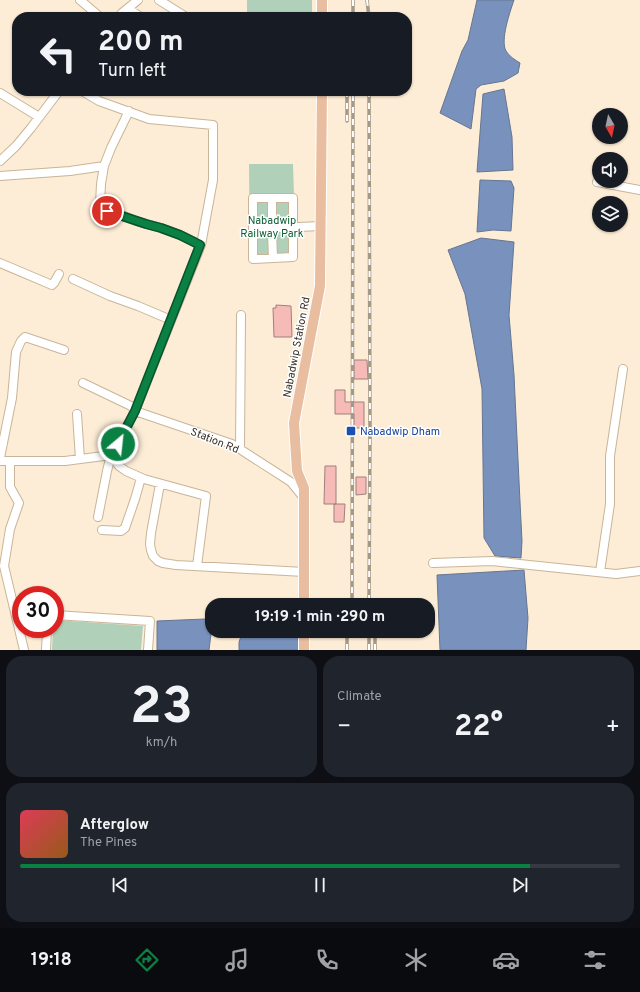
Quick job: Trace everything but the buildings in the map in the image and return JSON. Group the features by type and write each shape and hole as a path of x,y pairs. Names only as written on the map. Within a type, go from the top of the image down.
{"main road":[{"path":"322,0 322,12"},
{"name":"Nabadwip Station Rd","path":"304,598 304,488 297,471 294,423 320,286 322,96"},
{"path":"304,638 304,650"}],"street":[{"path":"80,0 94,12"},
{"path":"125,12 138,0"},
{"path":"159,0 178,12"},
{"path":"128,9 133,12"},
{"path":"0,93 39,117"},
{"path":"0,161 16,146 55,96"},
{"path":"90,96 99,101 149,119 212,125 213,180 200,245 135,411 112,455 107,471 98,516"},
{"path":"128,111 104,166 100,204 102,208 107,211 168,230 200,245"},
{"path":"0,176 70,171 104,166"},
{"path":"628,188 640,190"},
{"path":"253,198 272,198 292,198 293,257 253,259 253,198"},
{"path":"272,198 273,258"},
{"path":"253,227 272,228 321,226"},
{"path":"0,263 52,285 59,274"},
{"path":"73,279 110,296 171,320"},
{"path":"240,449 241,315"},
{"path":"64,350 25,337 21,341 16,352 12,398 0,460 65,461 112,455"},
{"path":"600,572 610,504 610,456 623,369"},
{"name":"Station Rd","path":"83,384 131,406 135,411 232,444 291,482 304,498"},
{"path":"77,414 80,459"},
{"path":"112,455 119,466 141,478 206,496 197,566"},
{"path":"10,461 10,487 18,503 10,529 4,566 24,650"},
{"path":"102,530 121,531 125,528 141,478"},
{"path":"160,484 150,544 153,556 158,561 168,564 304,572"},
{"path":"433,563 492,561 616,574 640,571"},
{"path":"64,616 150,621 148,650"},
{"path":"46,650 47,638"}],"green space":[{"path":"247,0 312,0 312,12 247,12"},
{"name":"Nabadwip Railway Park","path":"249,164 293,164 296,259 250,261"},
{"path":"64,621 143,626 141,650 52,650 53,638 64,638"}],"water":[{"path":"477,0 514,0 506,26 504,46 509,55 520,63 518,73 504,81 481,85 476,89 471,129 440,113 462,51 468,40"},
{"path":"504,89 512,137 513,170 477,172 483,94"},
{"path":"480,180 511,181 514,188 511,231 493,230 477,232"},
{"path":"481,238 514,242 509,315 514,375 522,541 521,558 495,556 484,538 482,389 465,294 448,250"},
{"path":"524,570 528,618 526,650 440,650 437,575"},
{"path":"205,619 205,638 210,638 209,650 157,650 157,621"},
{"path":"240,638 298,638 299,650 239,650"}],"railway":[{"path":"353,0 353,12"},
{"path":"367,0 368,12"},
{"path":"347,96 347,121"},
{"path":"352,598 353,96"},
{"path":"369,96 369,598"},
{"path":"347,638 347,650"},
{"path":"369,638 369,650"},
{"path":"375,638 375,650"}],"place":[{"name":"Nabadwip Dham","path":"351,431"}],"route":[{"path":"107,211 161,228 200,245 135,411 118,444"}]}
